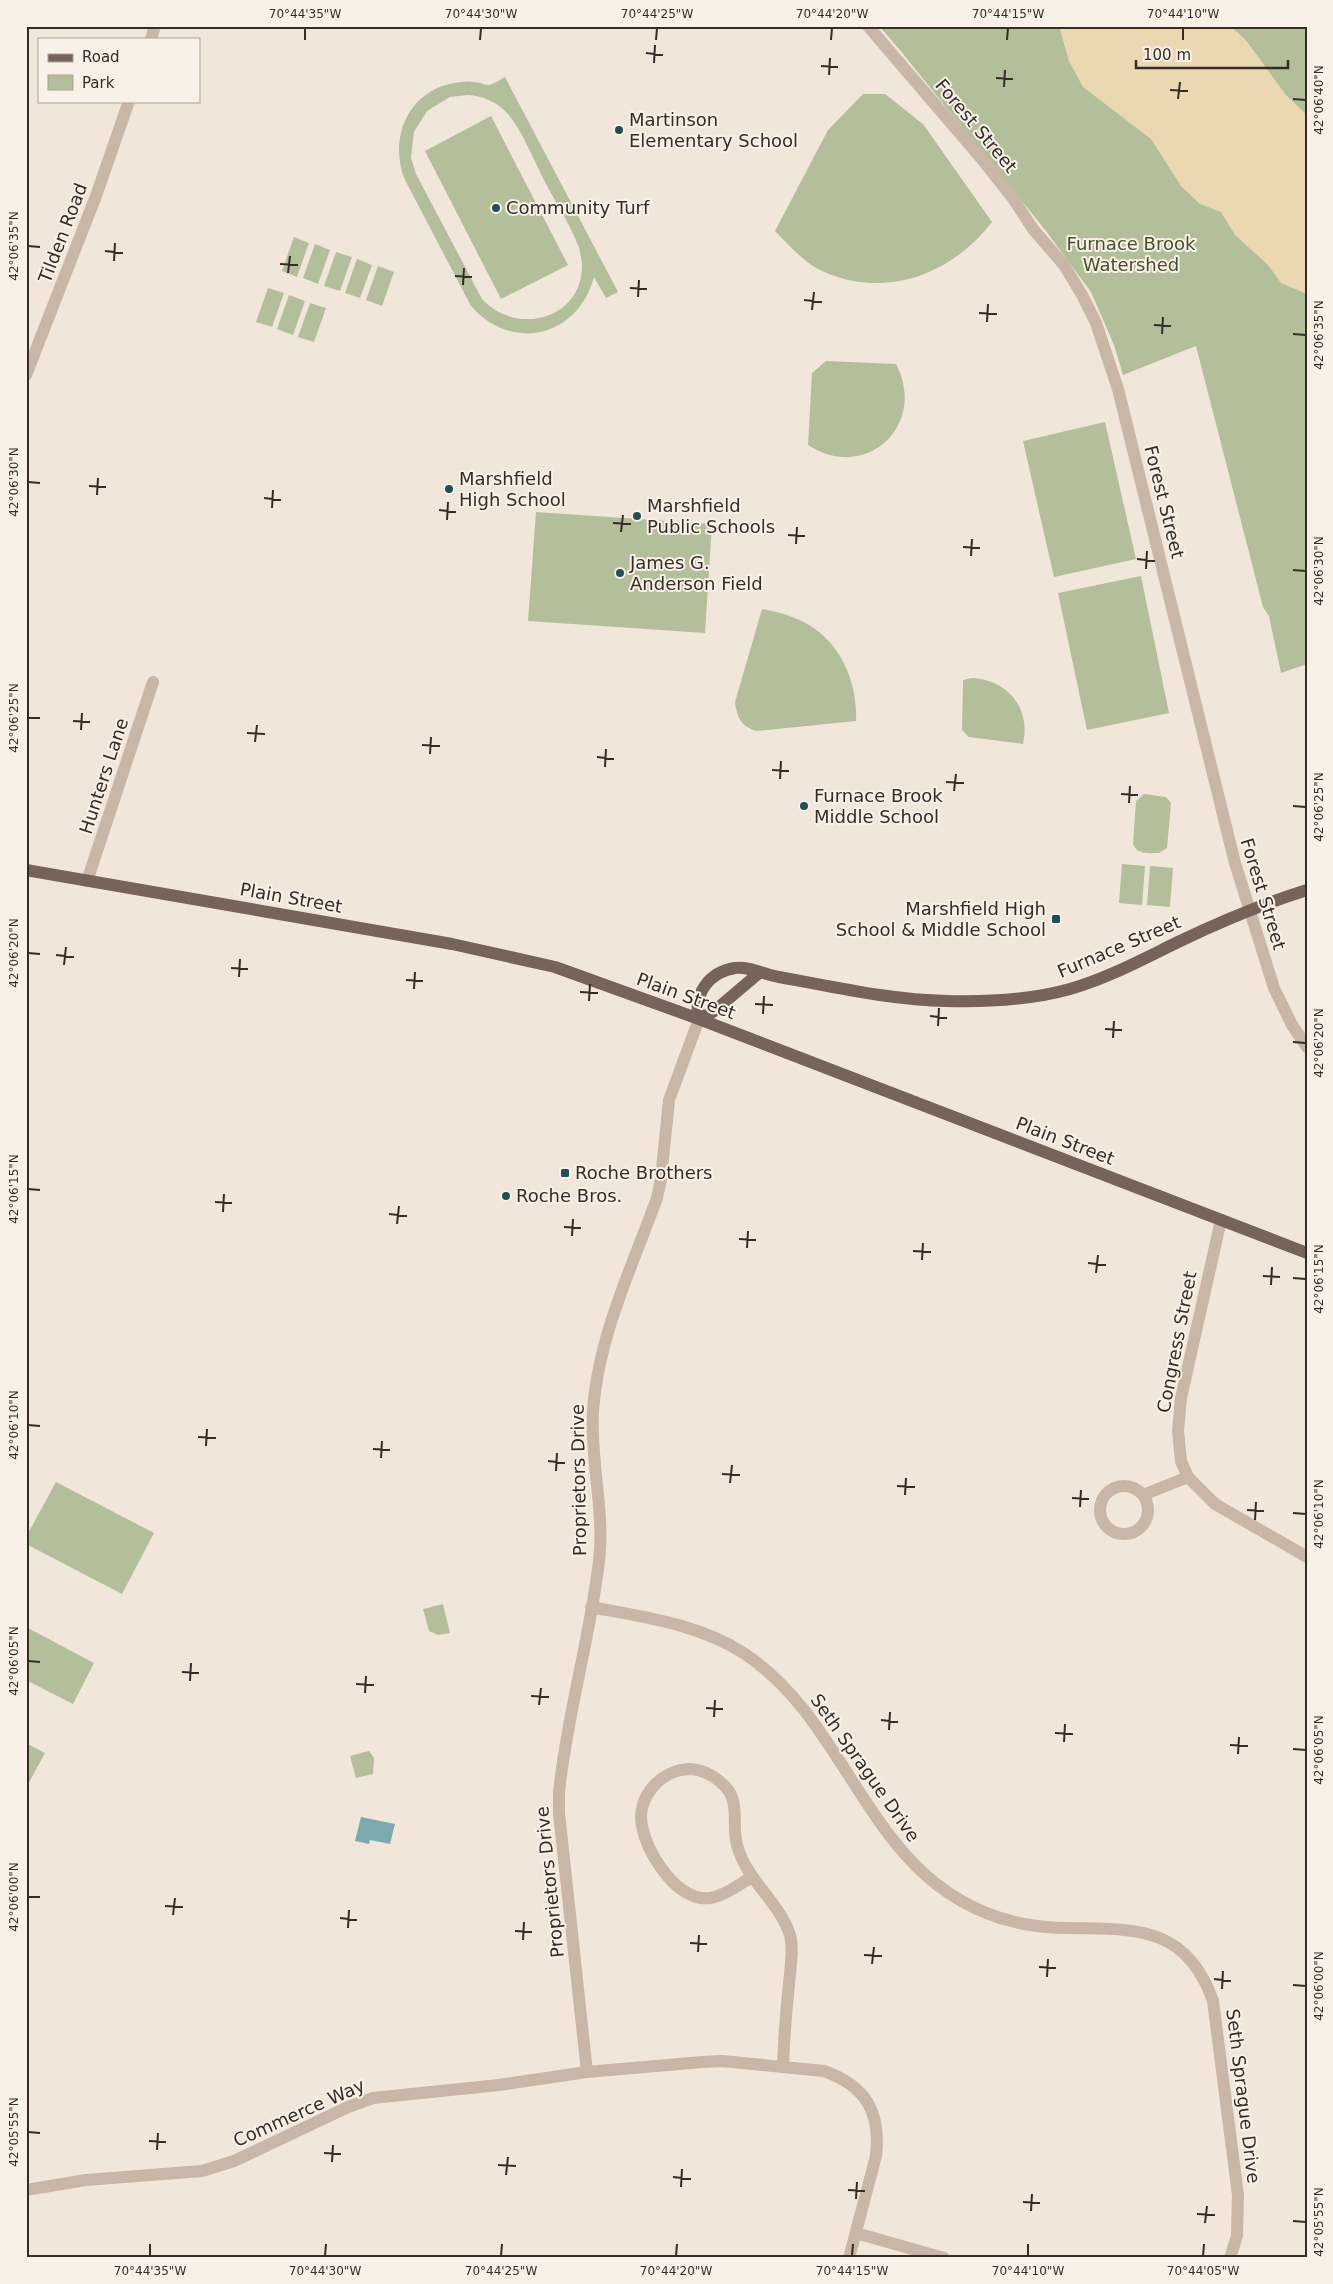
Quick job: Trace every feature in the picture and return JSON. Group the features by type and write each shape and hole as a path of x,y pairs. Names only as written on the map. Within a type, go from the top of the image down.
{"main road":[{"name":"Plain Street","path":"26,870 514,956 554,967 699,1019 1307,1253"},
{"name":"Furnace Street","path":"699,1019 696,1007 701,992 715,976 738,968 907,999 968,1001 1024,998 1056,992 1088,983 1248,909 1307,890"},
{"path":"699,1019 713,1012 759,972"}],"street":[{"path":"151,38 155,26"},
{"name":"Forest Street","path":"868,26 919,84 1012,197 1033,229 1074,281 1096,323 1118,389 1198,721 1248,909 1274,988 1289,1019 1307,1047"},
{"name":"Tilden Road","path":"26,376 96,196 129,102"},
{"name":"Hunters Lane","path":"87,881 153,682"},
{"name":"Proprietors Drive","path":"587,2072 559,1813 559,1792 601,1540 593,1414 598,1372 616,1311 657,1198 661,1179 669,1100 699,1019"},
{"name":"Congress Street","path":"1221,1220 1180,1407 1178,1447 1181,1461 1188,1476 1215,1504 1307,1557"},
{"path":"1143,1495 1188,1476"},
{"name":"Seth Sprague Drive","path":"591,1608 647,1618 695,1630 744,1654 763,1668 801,1705 871,1812 902,1853 931,1879 969,1904 1014,1922 1034,1926 1074,1930 1134,1930 1153,1934 1171,1943 1185,1954 1196,1966 1206,1982 1213,2001 1238,2195 1237,2236 1230,2258"},
{"path":"752,1877 724,1894 702,1898 685,1892 670,1881 646,1840 641,1824 643,1806 650,1789 665,1775 688,1769 707,1773 728,1789 733,1801 737,1845 752,1877 774,1906 790,1936 791,1959 783,2067"},
{"name":"Commerce Way","path":"26,2190 86,2180 202,2171 234,2161 348,2107 373,2098 500,2085 587,2072 722,2061 824,2071 839,2076 855,2087 866,2099 874,2113 878,2139 876,2156 849,2258"},
{"path":"856,2233 944,2258"}],"green space":[{"name":"Furnace Brook Watershed","path":"879,26 1307,26 1307,664 1281,673 1269,616 1263,607 1196,346 1123,375 1114,345 1091,292 1046,231"},
{"path":"505,77 618,292 606,298 594,277 586,297 574,313 559,325 542,332 524,333 505,330 487,321 471,306 405,180 400,164 401,133 406,119 414,106 425,96 438,88 454,83 471,82 488,85","holes":["474,96 494,103 504,110 513,121 579,248 582,263 580,282 572,298 560,309 546,316 530,319 513,317 496,311 482,299 416,174 411,158 414,132 427,111 450,97"]},
{"path":"863,94 885,94 923,124 992,222 958,256 938,268 916,277 893,282 870,283 846,279 822,271 809,263 775,231 828,130"},
{"name":"Community Turf","path":"491,116 568,265 501,299 425,151"},
{"path":"294,237 309,243 297,277 282,271"},
{"path":"315,244 330,250 318,284 303,278"},
{"path":"336,252 352,257 340,291 324,286"},
{"path":"357,259 372,265 360,298 345,293"},
{"path":"378,266 394,272 382,306 366,300"},
{"path":"268,288 284,293 272,327 256,322"},
{"path":"289,295 305,301 293,335 277,329"},
{"path":"310,303 326,308 314,342 298,337"},
{"path":"826,361 896,364 904,387 904,408 898,426 886,442 870,452 851,457 830,455 808,445 812,373"},
{"path":"1105,422 1136,559 1054,577 1023,441"},
{"name":"James G. Anderson Field","path":"536,512 712,524 705,633 528,621"},
{"path":"1141,576 1169,713 1087,730 1058,593"},
{"path":"762,609 784,614 807,624 821,633 832,645 841,658 853,688 856,721 757,731 747,727 741,721 735,702"},
{"path":"972,678 996,684 1014,698 1020,708 1023,719 1025,731 1023,744 969,737 962,730 963,680"},
{"path":"1144,794 1166,797 1171,803 1167,848 1159,853 1140,852 1133,844 1136,801"},
{"path":"1122,864 1145,866 1142,905 1119,903"},
{"path":"1150,866 1173,868 1170,907 1147,905"},
{"path":"56,1482 154,1533 122,1594 26,1544 26,1537"},
{"path":"443,1604 450,1633 438,1635 429,1631 423,1609"},
{"path":"26,1627 94,1663 73,1704 26,1680"},
{"path":"26,1743 45,1753 26,1788"},
{"path":"369,1751 374,1758 373,1774 356,1778 350,1756"}],"sand":[{"path":"1059,26 1230,26 1245,39 1286,95 1307,115 1307,294 1281,283 1268,265 1235,235 1221,212 1200,204 1181,186 1151,139 1083,87 1069,61"}],"water":[{"path":"361,1817 395,1824 390,1844 370,1840 369,1844 355,1841"}],"place":[{"name":"Martinson Elementary School","path":"619,130"},
{"name":"Community Turf","path":"496,208"},
{"name":"Marshfield High School","path":"449,489"},
{"name":"Marshfield Public Schools","path":"637,516"},
{"name":"James G. Anderson Field","path":"620,573"},
{"name":"Furnace Brook Middle School","path":"804,806"},
{"name":"Marshfield High School & Middle School","path":"1056,919"},
{"name":"Roche Brothers","path":"565,1173"},
{"name":"Roche Bros.","path":"506,1196"}]}
